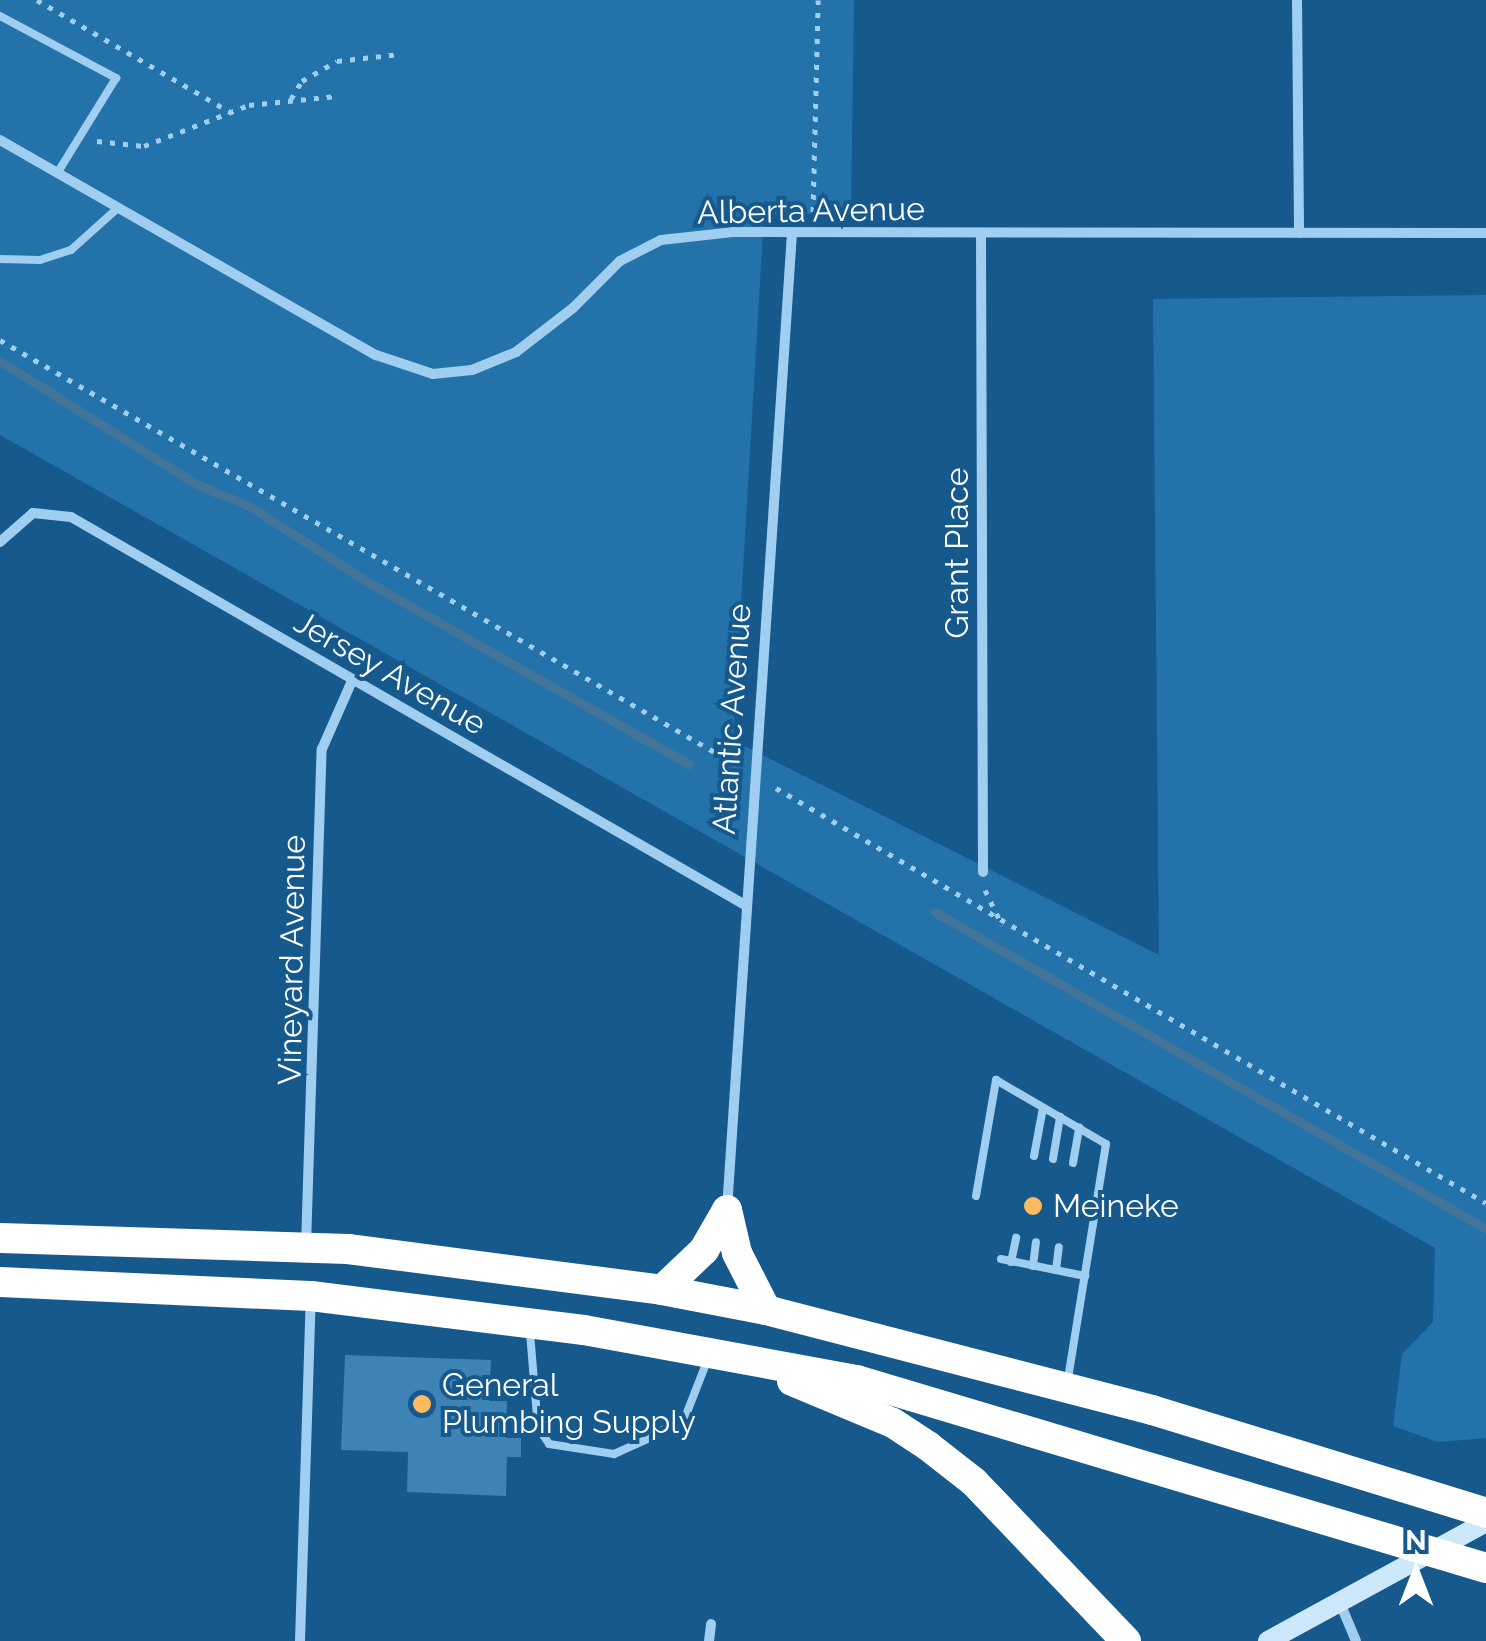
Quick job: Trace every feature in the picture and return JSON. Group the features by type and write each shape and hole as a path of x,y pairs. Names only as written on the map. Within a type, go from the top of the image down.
{"highway":[{"path":"662,1290 692,1265 726,1210"},
{"path":"726,1210 737,1253 766,1310"},
{"path":"0,1238 306,1247 662,1290 766,1310 1066,1389 1486,1513"},
{"path":"0,1282 311,1296 530,1323 857,1380 1486,1568"},
{"path":"724,1356 893,1423 928,1446 974,1482 1126,1641"}],"street":[{"path":"1296,0 1298,232"},
{"name":"Alberta Avenue","path":"0,140 376,355 433,374 472,370 516,352 573,308 620,261 661,240 792,232 1486,233"},
{"name":"Atlantic Avenue","path":"726,1210 792,232"},
{"name":"Grant Place","path":"981,234 983,872"},
{"name":"Jersey Avenue","path":"0,542 33,513 71,517 745,905"},
{"name":"Vineyard Avenue","path":"306,1247 322,748 352,681"},
{"path":"300,1641 311,1296"},
{"path":"1268,1641 1486,1522"},
{"path":"1339,1602 1356,1641"},
{"path":"709,1641 711,1624"}],"lane":[{"path":"0,16 116,78 58,172"},
{"path":"0,259 40,260 71,250 119,207"},
{"path":"976,1196 996,1080 1106,1144 1066,1389"},
{"path":"1034,1156 1043,1108"},
{"path":"1053,1159 1060,1118"},
{"path":"1073,1164 1079,1128"},
{"path":"1016,1238 1006,1261 1085,1276"},
{"path":"1033,1266 1036,1242"},
{"path":"1056,1270 1060,1247"},
{"path":"530,1323 530,1382 538,1428 549,1444 614,1454 652,1437 686,1415 724,1356"}],"path":[{"path":"38,0 232,113"},
{"path":"813,232 818,0"},
{"path":"291,99 302,81 338,61 400,54"},
{"path":"79,137 144,146 232,113 291,99 338,96"},
{"path":"0,340 731,762"},
{"path":"767,783 1003,926 1486,1203"},
{"path":"983,872 1003,926"}],"shaded area":[{"path":"0,0 854,0 851,213 764,215 733,740 1159,955 1153,299 1486,295 1486,1438 1438,1442 1393,1426 1402,1354 1433,1322 1435,1248 0,435"}],"building":[{"path":"345,1355 491,1360 489,1401 507,1401 506,1438 521,1438 521,1457 507,1457 506,1496 407,1492 408,1452 341,1450"}],"waterway":[{"path":"0,361 196,484 251,507 368,582 689,764"},
{"path":"935,912 1486,1229"}],"place":[{"name":"Meineke","path":"1033,1206"},
{"name":"General Plumbing Supply","path":"422,1404"}]}
